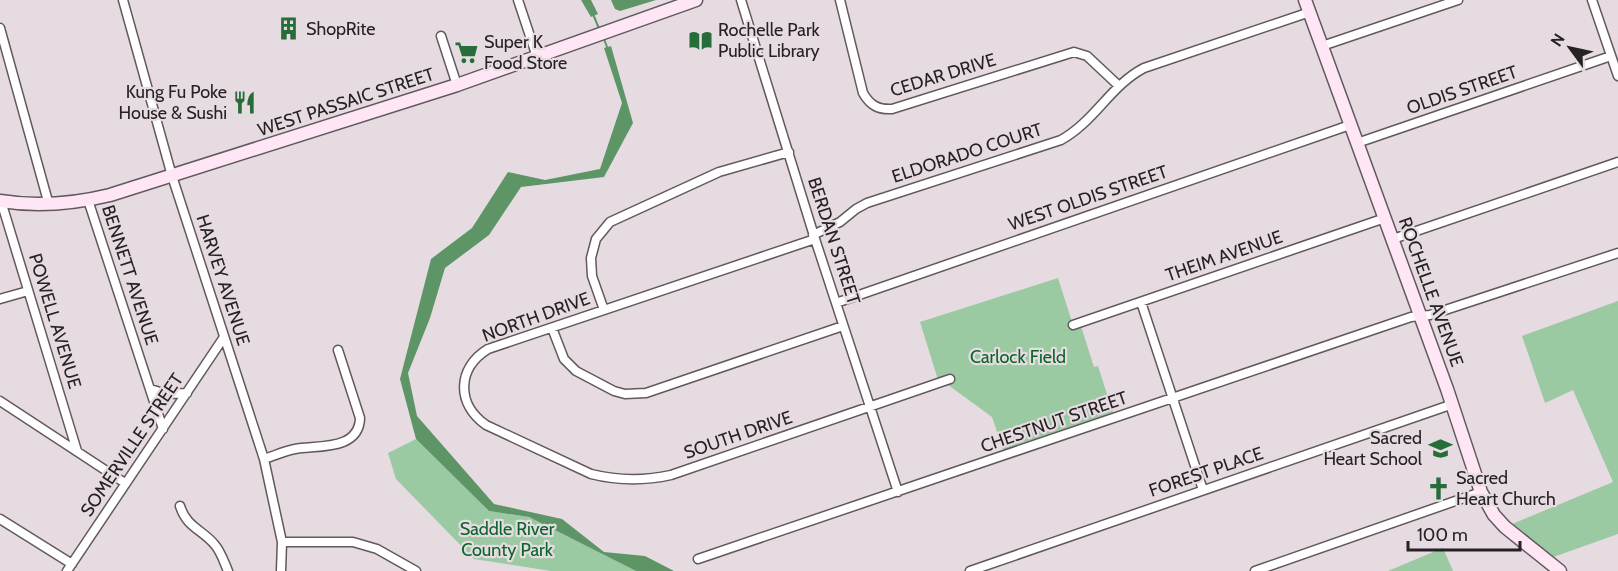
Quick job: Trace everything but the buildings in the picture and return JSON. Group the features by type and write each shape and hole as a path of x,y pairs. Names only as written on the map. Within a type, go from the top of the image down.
{"main road":[{"name":"WEST PASSAIC STREET","path":"1,201 49,205 88,200 172,176 457,85 696,0"},
{"name":"ROCHELLE AVENUE","path":"1305,0 1421,316 1481,492 1504,527 1560,571"}],"street":[{"name":"HARVEY AVENUE","path":"123,0 172,176 264,459 282,542 281,571"},
{"path":"518,0 537,57"},
{"name":"BERDAN STREET","path":"741,0 814,237 898,492"},
{"name":"CEDAR DRIVE","path":"840,0 863,93 872,105 878,108 892,109 1074,52 1087,56 1119,86"},
{"path":"1322,46 1458,0"},
{"path":"1592,0 1613,54 1618,76"},
{"name":"ELDORADO COURT","path":"814,237 867,203 1061,140 1084,125 1119,86 1144,68 1310,12"},
{"path":"0,28 49,205"},
{"path":"441,36 457,85"},
{"name":"OLDIS STREET","path":"1357,143 1613,54"},
{"name":"WEST OLDIS STREET","path":"836,303 1350,125"},
{"path":"604,310 592,276 591,258 596,239 610,222 719,172 789,152"},
{"path":"1393,239 1618,162"},
{"name":"BENNETT AVENUE","path":"88,200 163,429"},
{"name":"POWELL AVENUE","path":"1,201 77,451"},
{"name":"THEIM AVENUE","path":"1073,325 1385,218"},
{"name":"NORTH DRIVE","path":"614,479 591,474 486,425 472,414 465,398 465,381 467,372 475,359 488,350 814,237"},
{"name":"CHESTNUT STREET","path":"698,560 1411,317 1430,315 1618,254"},
{"path":"0,300 28,291"},
{"path":"1141,302 1203,490"},
{"path":"552,328 564,359 576,371 614,391 636,394 646,393 843,326"},
{"name":"SOMERVILLE STREET","path":"70,568 224,337"},
{"path":"264,459 293,449 336,444 348,440 358,430 360,418 338,350"},
{"name":"SOUTH DRIVE","path":"614,479 639,480 672,475 950,379"},
{"path":"150,389 167,394 187,393"},
{"path":"0,401 125,483"},
{"name":"FOREST PLACE","path":"970,571 1452,404"},
{"path":"1256,571 1481,492"},
{"path":"180,506 192,526 215,544 228,571"},
{"path":"0,519 70,568"},
{"path":"282,542 353,542 377,549 416,571"}],"green space":[{"name":"Carlock Field","path":"1058,278 1073,325 1080,323 1094,367 1098,366 1115,419 1005,455 992,417 944,382 939,383 920,322"},
{"path":"1618,301 1618,534 1545,560 1505,527 1613,482 1573,390 1545,403 1522,336"},
{"name":"Saddle River County Park","path":"416,439 489,511 529,517 636,571 551,571 474,559 396,479 388,453"},
{"path":"1443,548 1453,571 1388,571 1438,550"}],"shaded area":[{"path":"581,0 591,0 598,14 591,17"},
{"path":"611,0 656,0 620,11 615,9"},
{"path":"611,46 633,123 604,177 521,187 489,235 445,268 430,318 408,373 417,416 494,504 562,519 604,552 645,556 674,571 636,571 529,517 489,511 416,439 400,379 431,259 472,228 508,172 545,180 600,169 622,103 604,48"}],"waterway":[{"path":"593,14 600,31"},
{"path":"604,39 607,47"}],"place":[{"name":"ShopRite","path":"288,29"},
{"name":"Rochelle Park Public Library","path":"700,40"},
{"name":"Super K Food Store","path":"466,52"},
{"name":"Kung Fu Poke House & Sushi","path":"245,102"},
{"name":"Sacred Heart School","path":"1440,448"},
{"name":"Sacred Heart Church","path":"1438,488"}]}
